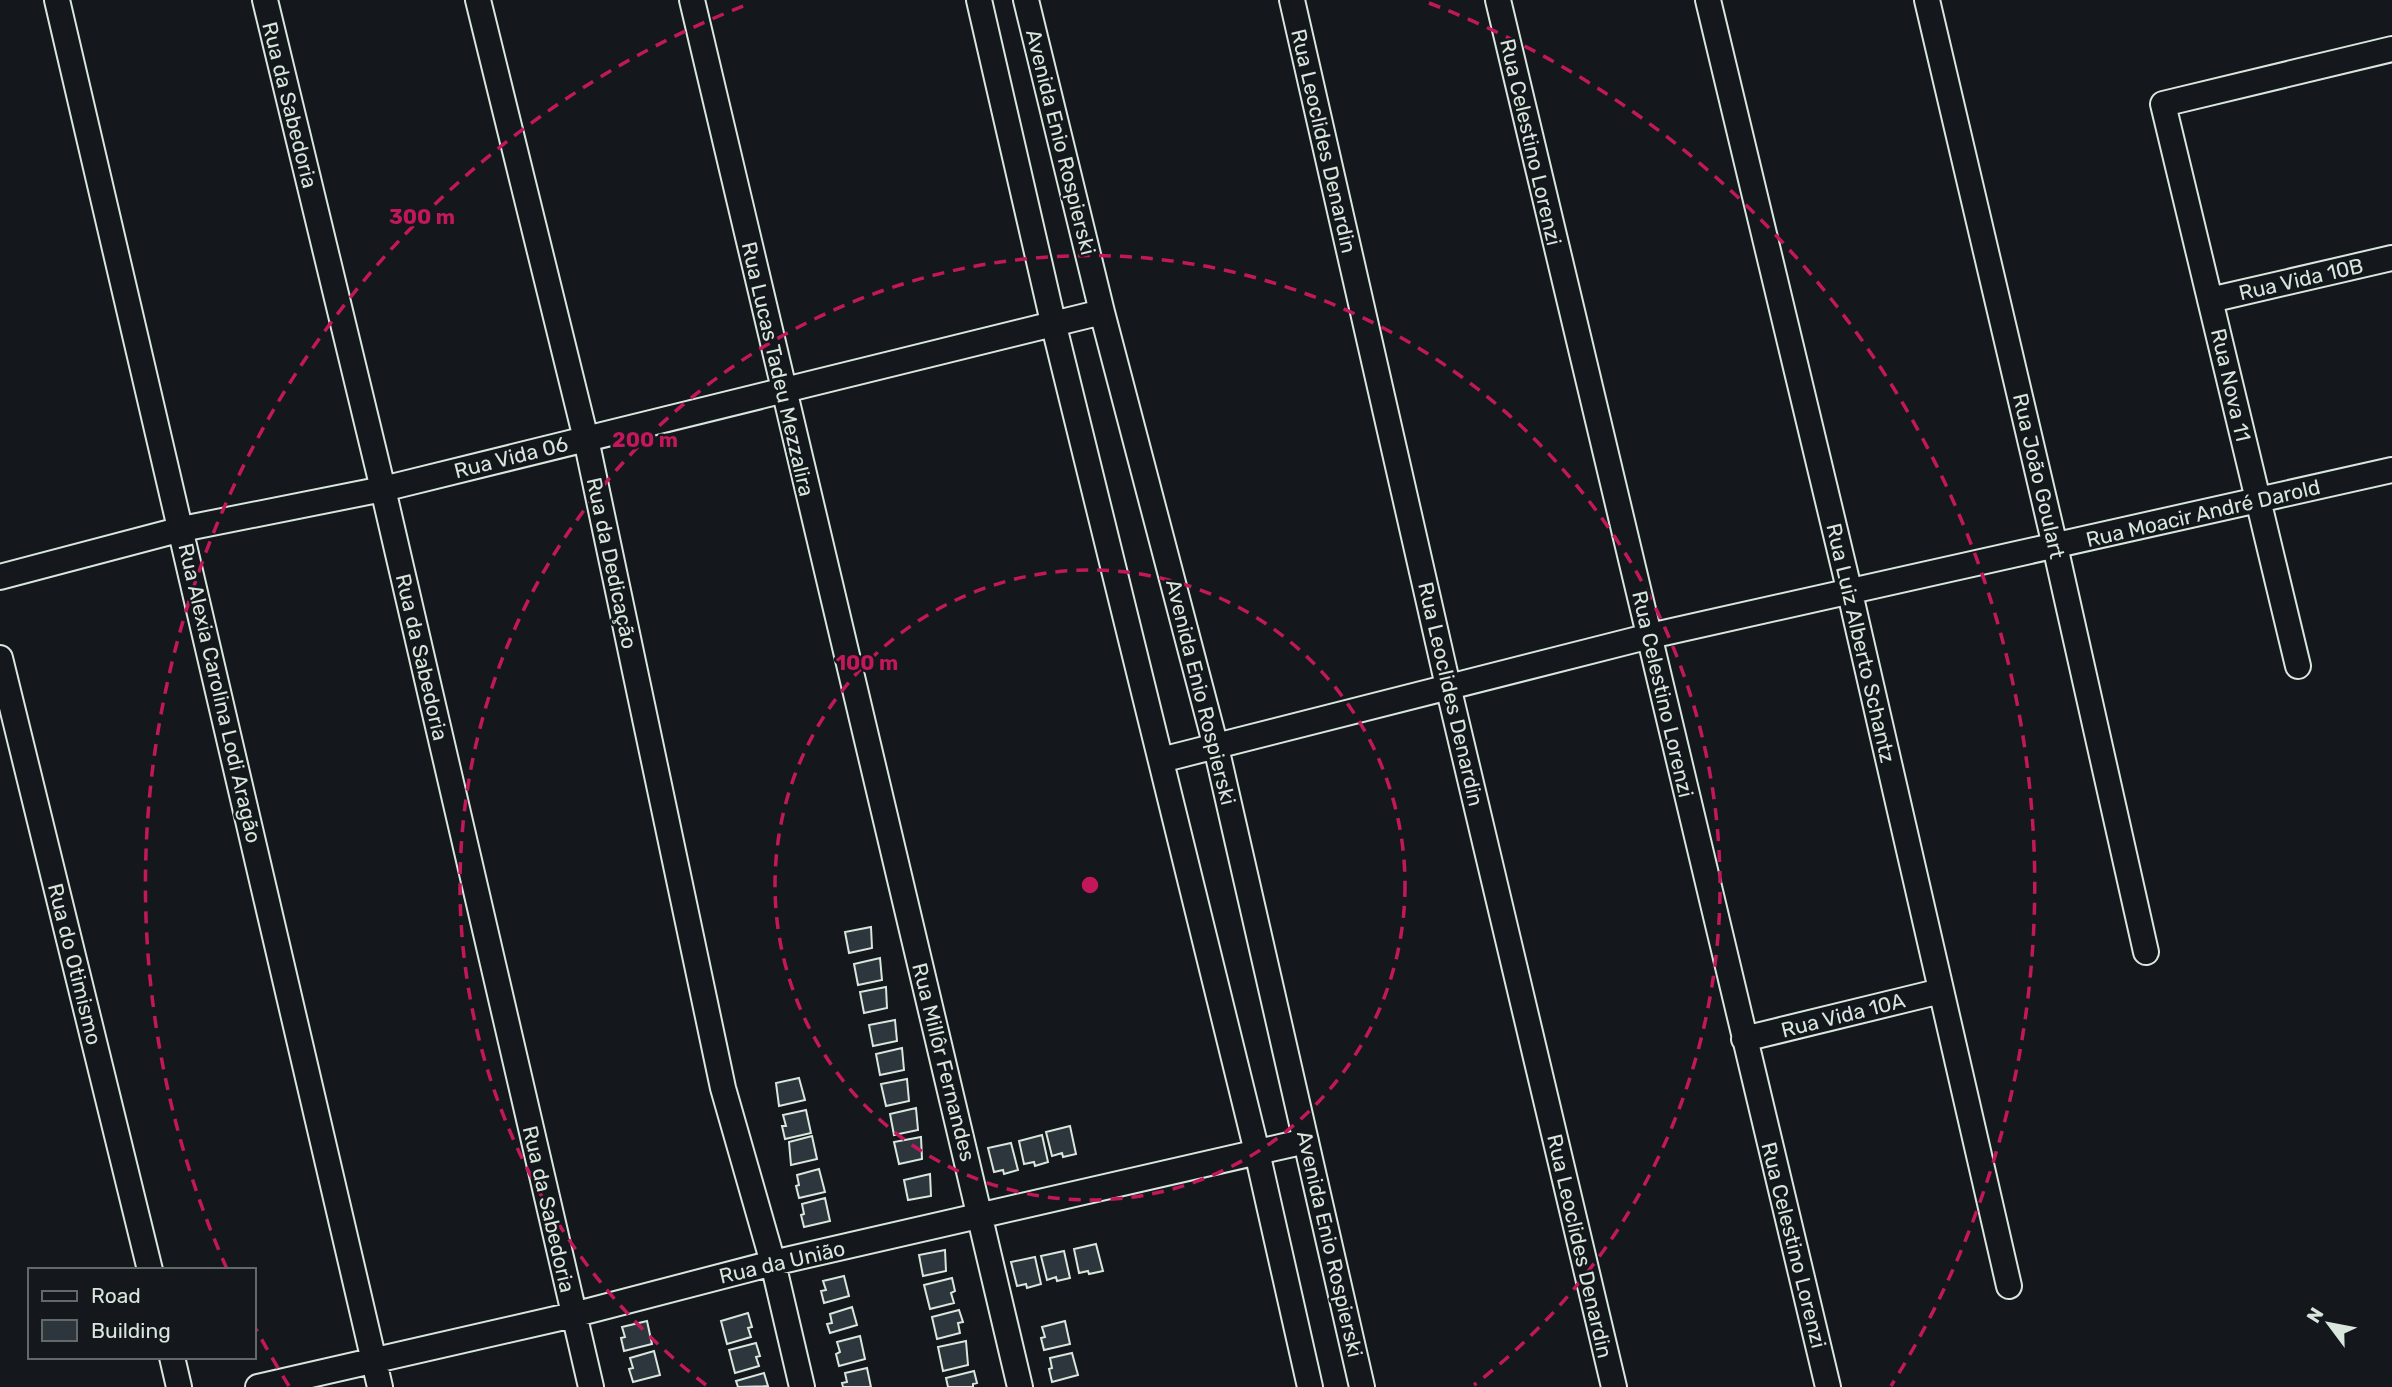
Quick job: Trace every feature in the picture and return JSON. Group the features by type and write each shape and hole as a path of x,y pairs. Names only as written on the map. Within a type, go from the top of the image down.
{"street":[{"name":"Rua Alexia Carolina Lodi Aragão","path":"57,0 380,1387"},
{"name":"Rua da Sabedoria","path":"265,0 383,489 591,1387"},
{"name":"Rua da Dedicação","path":"478,0 586,439 723,1088 773,1263 802,1387"},
{"name":"Rua Lucas Tadeu Mezzalira","path":"692,0 866,737"},
{"path":"979,0 1053,322 1256,1152 1310,1387"},
{"name":"Avenida Enio Rospierski","path":"1026,0 1102,312 1216,747 1362,1387"},
{"name":"Rua Leoclides Denardin","path":"1292,0 1448,686 1614,1387"},
{"name":"Rua Celestino Lorenzi","path":"1497,0 1828,1387"},
{"name":"Rua Luiz Alberto Schantz","path":"1708,0 1850,593 2010,1286"},
{"name":"Rua João Goulart","path":"1927,0 2147,952"},
{"name":"Rua Nova 11","path":"2298,666 2163,104 2392,49"},
{"name":"Rua Vida 10B","path":"2210,300 2392,258"},
{"name":"Rua Vida 06","path":"0,577 182,529 383,489 1102,312"},
{"name":"Rua Moacir André Darold","path":"1161,760 1650,636 2392,470"},
{"name":"Rua do Otimismo","path":"0,658 150,1268"},
{"name":"Rua Millôr Fernandes","path":"866,737 1020,1387"},
{"name":"Rua Vida 10A","path":"1744,1039 1941,991"},
{"name":"Rua da União","path":"258,1387 573,1315 773,1263 1306,1141"},
{"path":"172,1359 179,1387"}],"building":[{"path":"871,927 872,948 849,953 845,932"},
{"path":"880,958 882,980 858,985 854,964"},
{"path":"886,987 887,1008 864,1013 860,992"},
{"path":"895,1020 897,1041 873,1046 869,1025"},
{"path":"902,1048 904,1070 880,1075 876,1054"},
{"path":"799,1078 805,1100 779,1106 776,1083"},
{"path":"907,1079 909,1101 886,1106 881,1084"},
{"path":"916,1108 918,1130 894,1135 890,1114"},
{"path":"806,1110 811,1133 785,1139 783,1115"},
{"path":"1070,1126 1076,1154 1063,1157 1062,1153 1052,1156 1046,1132"},
{"path":"1042,1135 1048,1162 1035,1166 1034,1162 1024,1164 1019,1141"},
{"path":"812,1136 817,1159 791,1165 789,1142"},
{"path":"921,1137 922,1159 899,1164 894,1142"},
{"path":"1011,1143 1018,1170 1004,1174 1003,1170 994,1172 988,1148"},
{"path":"819,1169 825,1192 799,1198 797,1175"},
{"path":"930,1174 931,1196 908,1200 904,1180"},
{"path":"825,1198 830,1221 804,1227 802,1204"},
{"path":"1096,1244 1103,1271 1079,1273 1074,1249"},
{"path":"945,1250 946,1271 923,1276 919,1255"},
{"path":"1064,1251 1070,1278 1057,1281 1056,1277 1047,1280 1041,1256"},
{"path":"1035,1257 1041,1284 1027,1288 1026,1284 1017,1286 1011,1262"},
{"path":"844,1276 849,1296 824,1303 821,1291 826,1290 823,1281"},
{"path":"952,1278 955,1291 951,1293 954,1303 930,1309 924,1285"},
{"path":"852,1307 857,1325 830,1333 827,1324 832,1323 830,1314"},
{"path":"959,1310 963,1322 958,1323 960,1333 937,1339 932,1317"},
{"path":"748,1313 752,1327 748,1328 751,1337 727,1344 721,1321"},
{"path":"647,1321 652,1344 624,1351 621,1338 625,1337 622,1327"},
{"path":"1065,1321 1070,1344 1044,1350 1041,1338 1045,1337 1042,1327"},
{"path":"860,1336 865,1359 839,1366 836,1354 840,1352 837,1342"},
{"path":"966,1341 968,1365 943,1371 938,1347"},
{"path":"756,1343 760,1356 756,1357 759,1366 735,1373 729,1350"},
{"path":"654,1351 660,1375 633,1382 629,1369 633,1368 630,1358"},
{"path":"1072,1353 1078,1375 1052,1382 1050,1358"},
{"path":"867,1368 871,1387 843,1387 842,1383 847,1382 845,1373"},
{"path":"974,1371 977,1383 973,1384 973,1387 948,1387 946,1378"},
{"path":"764,1373 768,1386 738,1387 736,1381"}]}
